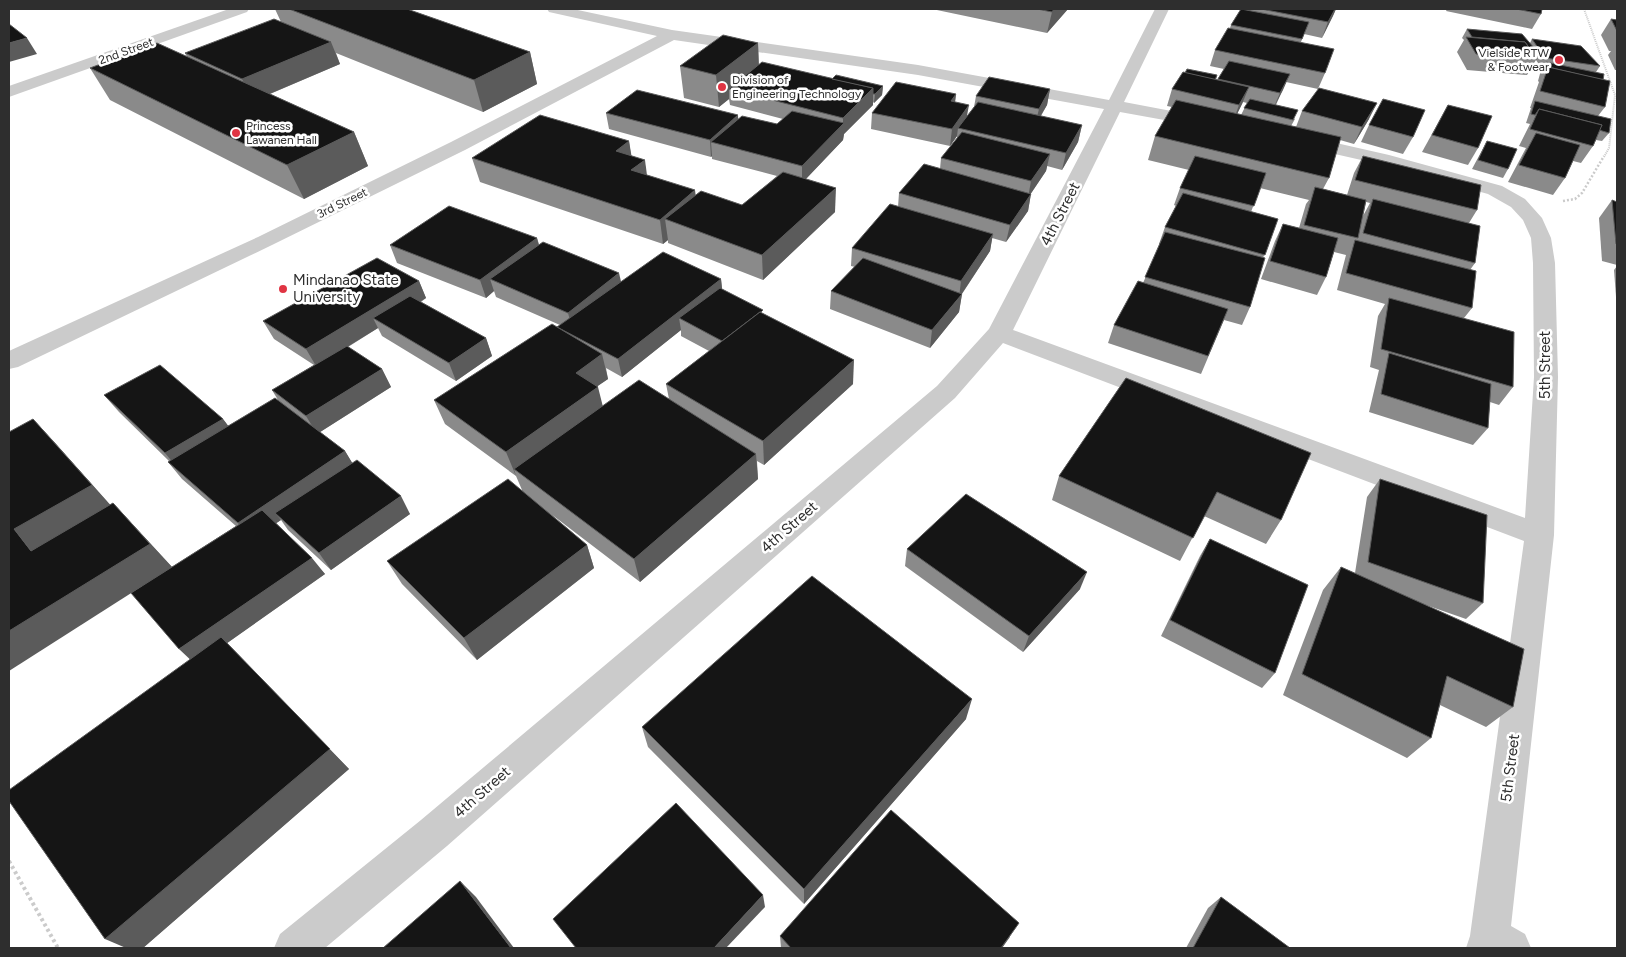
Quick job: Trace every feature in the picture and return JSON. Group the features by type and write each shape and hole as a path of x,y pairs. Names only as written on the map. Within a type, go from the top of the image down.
{"street":[{"name":"2nd Street","path":"74,52 199,9"},
{"name":"2nd Street","path":"9,92 242,9"},
{"path":"554,9 672,35 918,70 1218,125"},
{"name":"4th Street","path":"294,948 434,833 946,392 999,333 1162,9"},
{"name":"3rd Street","path":"9,361 273,237 458,146 672,35"},
{"name":"5th Street","path":"1284,138 1382,159 1465,180 1495,190 1518,203 1532,218 1541,238 1544,263 1546,377 1539,535 1496,944"},
{"path":"999,333 1539,535"}],"path":[{"path":"1518,203 1574,199 1582,193 1609,148 1615,95 1584,9"},
{"path":"9,861 58,948"}],"building":[{"path":"289,9 407,9 530,52 474,80"},
{"path":"1037,9 1054,9 1052,12"},
{"path":"1241,9 1309,22 1302,39 1231,25"},
{"path":"1261,9 1335,9 1328,22"},
{"path":"1516,9 1542,9 1541,14"},
{"path":"274,19 331,42 242,79 185,53"},
{"path":"1611,19 1617,20 1617,31"},
{"path":"9,24 27,38 9,43"},
{"path":"1228,28 1334,49 1325,73 1215,50"},
{"path":"1467,29 1522,34 1535,49 1530,49 1525,42 1472,37"},
{"path":"723,35 758,43 716,75 680,66"},
{"path":"1466,37 1525,42 1537,59 1476,54"},
{"path":"1532,39 1581,46 1600,66 1545,58"},
{"path":"157,43 354,132 287,165 90,68"},
{"path":"1229,61 1290,74 1280,93 1218,79"},
{"path":"762,62 873,88 843,118 729,89"},
{"path":"1546,62 1604,74 1603,80 1548,67 1543,73"},
{"path":"1548,67 1610,81 1605,107 1540,91"},
{"path":"1187,69 1217,75 1215,80 1185,73"},
{"path":"1183,72 1249,87 1239,105 1172,89"},
{"path":"836,75 883,86 873,94 873,88 832,79"},
{"path":"989,77 1050,89 1039,109 976,96"},
{"path":"896,82 956,94 951,101 969,105 952,129 872,113"},
{"path":"1319,88 1377,103 1362,127 1302,111"},
{"path":"637,90 738,115 710,140 606,113"},
{"path":"1250,99 1298,110 1293,120 1244,108"},
{"path":"1383,99 1425,110 1413,137 1369,125"},
{"path":"1176,100 1341,137 1329,178 1155,136"},
{"path":"1535,101 1611,119 1609,133 1599,130 1602,125 1539,109 1535,115 1531,114"},
{"path":"978,102 1082,125 1066,153 958,128"},
{"path":"1448,105 1492,116 1478,148 1432,135"},
{"path":"1539,109 1602,125 1593,146 1530,129"},
{"path":"792,111 844,123 802,166 711,142 742,116 777,124"},
{"path":"540,115 629,141 616,151 645,160 631,170 695,190 660,220 472,158"},
{"path":"962,132 1050,154 1031,181 941,158"},
{"path":"1536,133 1580,145 1565,178 1519,165"},
{"path":"1487,141 1517,149 1508,169 1478,160"},
{"path":"1195,156 1266,173 1254,206 1180,188"},
{"path":"1363,156 1481,185 1477,210 1355,180"},
{"path":"924,164 1031,194 1010,225 899,193"},
{"path":"783,172 836,188 762,255 665,219 701,191 742,205"},
{"path":"1315,187 1366,200 1358,238 1304,225"},
{"path":"1183,193 1278,219 1265,255 1165,227"},
{"path":"1373,199 1480,226 1475,263 1363,233"},
{"path":"1612,200 1617,202 1617,244 1616,244"},
{"path":"890,204 993,234 961,281 852,248"},
{"path":"449,206 537,238 480,280 390,245"},
{"path":"1283,224 1338,238 1326,277 1270,261"},
{"path":"1165,232 1265,258 1250,307 1145,277"},
{"path":"1355,240 1476,271 1472,308 1346,273"},
{"path":"543,242 619,273 568,313 490,279"},
{"path":"663,252 721,279 618,359 557,327"},
{"path":"377,258 419,281 306,349 263,321"},
{"path":"863,258 962,294 932,330 831,291"},
{"path":"1138,281 1228,309 1208,356 1114,325"},
{"path":"720,288 763,310 722,341 679,318"},
{"path":"410,296 486,338 449,363 373,318"},
{"path":"1389,298 1514,332 1513,387 1381,349"},
{"path":"760,312 854,360 763,441 666,384"},
{"path":"552,324 602,354 576,373 598,387 506,452 434,400"},
{"path":"347,346 382,369 306,416 272,390"},
{"path":"1389,353 1491,384 1488,428 1381,394"},
{"path":"160,365 223,419 165,453 104,395"},
{"path":"1126,378 1311,453 1281,520 1217,492 1193,538 1059,476"},
{"path":"639,380 756,454 634,559 514,469"},
{"path":"275,398 345,451 238,523 168,462"},
{"path":"33,419 92,485 14,529 31,551 113,503 150,544 9,631 9,432"},
{"path":"357,460 401,496 319,553 275,513"},
{"path":"508,479 587,545 464,638 387,561"},
{"path":"1380,479 1487,515 1483,603 1368,562"},
{"path":"966,494 1087,572 1029,636 907,549"},
{"path":"262,510 312,558 179,649 131,593"},
{"path":"1210,539 1308,585 1275,673 1170,620"},
{"path":"1341,567 1524,649 1513,707 1447,676 1431,738 1302,674"},
{"path":"812,576 972,699 804,889 642,727"},
{"path":"221,637 330,749 105,939 9,801 9,790"},
{"path":"676,803 763,895 714,948 576,948 553,919"},
{"path":"891,810 1019,923 1001,948 791,948 780,936"},
{"path":"460,881 511,948 383,948"},
{"path":"1221,897 1290,948 1193,948"}],"place":[{"name":"Vielside RTW & Footwear","path":"1559,60"},
{"name":"Division of Engineering Technology","path":"722,87"},
{"name":"Princess Lawanen Hall","path":"236,133"},
{"name":"Mindanao State University","path":"283,289"}]}
